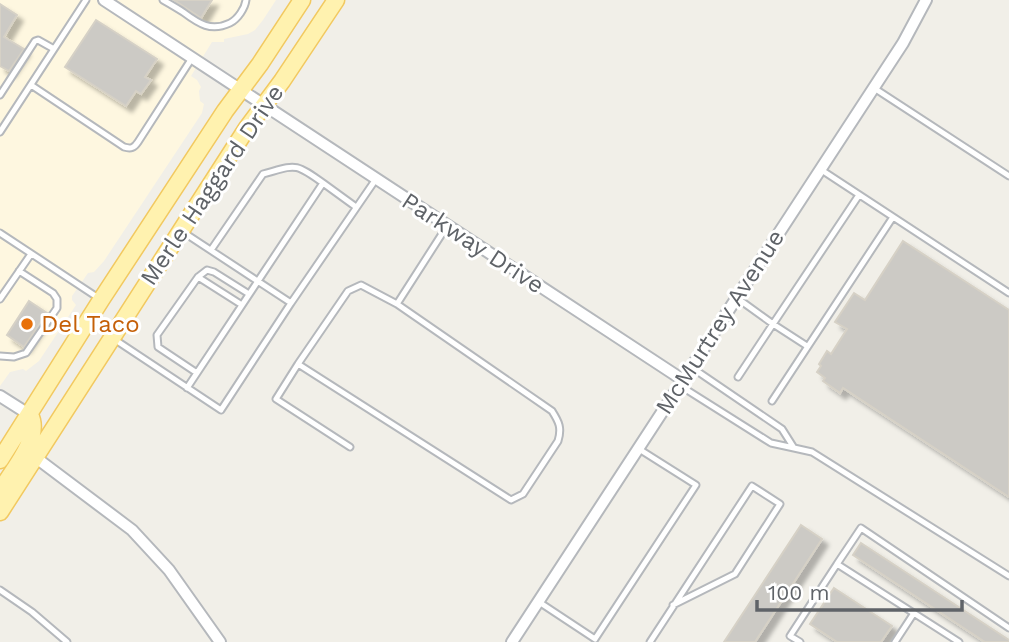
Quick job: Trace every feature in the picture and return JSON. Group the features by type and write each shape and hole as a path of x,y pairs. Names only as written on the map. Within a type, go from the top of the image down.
{"main road":[{"name":"Merle Haggard Drive","path":"0,460 101,300 302,0"},
{"name":"Merle Haggard Drive","path":"0,512 180,230 336,0"},
{"path":"0,491 32,436 33,421 30,415"}],"street":[{"name":"Parkway Drive","path":"104,0 681,382"},
{"name":"McMurtrey Avenue","path":"512,642 874,88 926,0"},
{"path":"0,396 30,415"},
{"path":"35,457 131,530 169,570 220,642"}],"lane":[{"path":"0,132 86,0"},
{"path":"163,0 198,24 211,28 234,21 246,0"},
{"path":"0,95 35,41 54,49"},
{"path":"31,85 130,149 138,142 191,58"},
{"path":"874,88 1009,177"},
{"path":"211,250 262,174 295,166 356,207"},
{"path":"820,169 1009,293"},
{"path":"111,337 221,410 376,178"},
{"path":"187,388 323,183"},
{"path":"738,377 859,195"},
{"path":"772,401 893,217"},
{"path":"397,304 447,226"},
{"path":"180,230 291,303"},
{"path":"0,233 101,300"},
{"path":"0,299 31,254"},
{"path":"197,373 158,347 157,335 198,277 207,270 249,295"},
{"path":"0,356 14,357 26,353 57,308 54,293 19,271"},
{"path":"198,277 242,305"},
{"path":"298,365 511,500 523,494 561,431 559,421 552,411 397,304 362,285 348,291 275,399 350,447"},
{"path":"736,298 807,346"},
{"path":"691,367 782,429 794,448"},
{"path":"681,382 771,443 812,452 1009,576"},
{"path":"539,602 595,639 696,485 638,448"},
{"path":"650,642 673,605 752,486 780,504 735,574 673,605"},
{"path":"800,642 790,636 860,528 1009,628"},
{"path":"837,564 951,640 959,642"},
{"path":"0,590 32,612 67,642"},
{"path":"895,642 914,613"}],"shaded area":[{"path":"0,0 276,0 255,30 224,39 224,42 212,42 191,76 201,87 200,101 204,104 202,113 104,261 94,272 88,273 72,296 76,305 39,361 26,371 23,369 10,372 0,386"}],"building":[{"path":"174,0 212,0 201,18"},
{"path":"0,4 17,15 4,37 24,49 9,71 0,66"},
{"path":"96,20 157,59 145,77 151,80 141,94 136,91 126,106 65,67"},
{"path":"903,241 1009,310 1009,497 843,388 840,393 823,381 825,378 817,372 827,351 831,354 847,329 835,322 854,293 865,300"},
{"name":"Del Taco","path":"29,301 47,313 24,347 7,335"},
{"path":"801,525 822,539 755,642 724,642"},
{"path":"861,543 1009,642 985,642 853,555"},
{"path":"834,588 892,626 881,642 837,642 810,624"}],"place":[{"name":"Del Taco","path":"27,324"}]}
